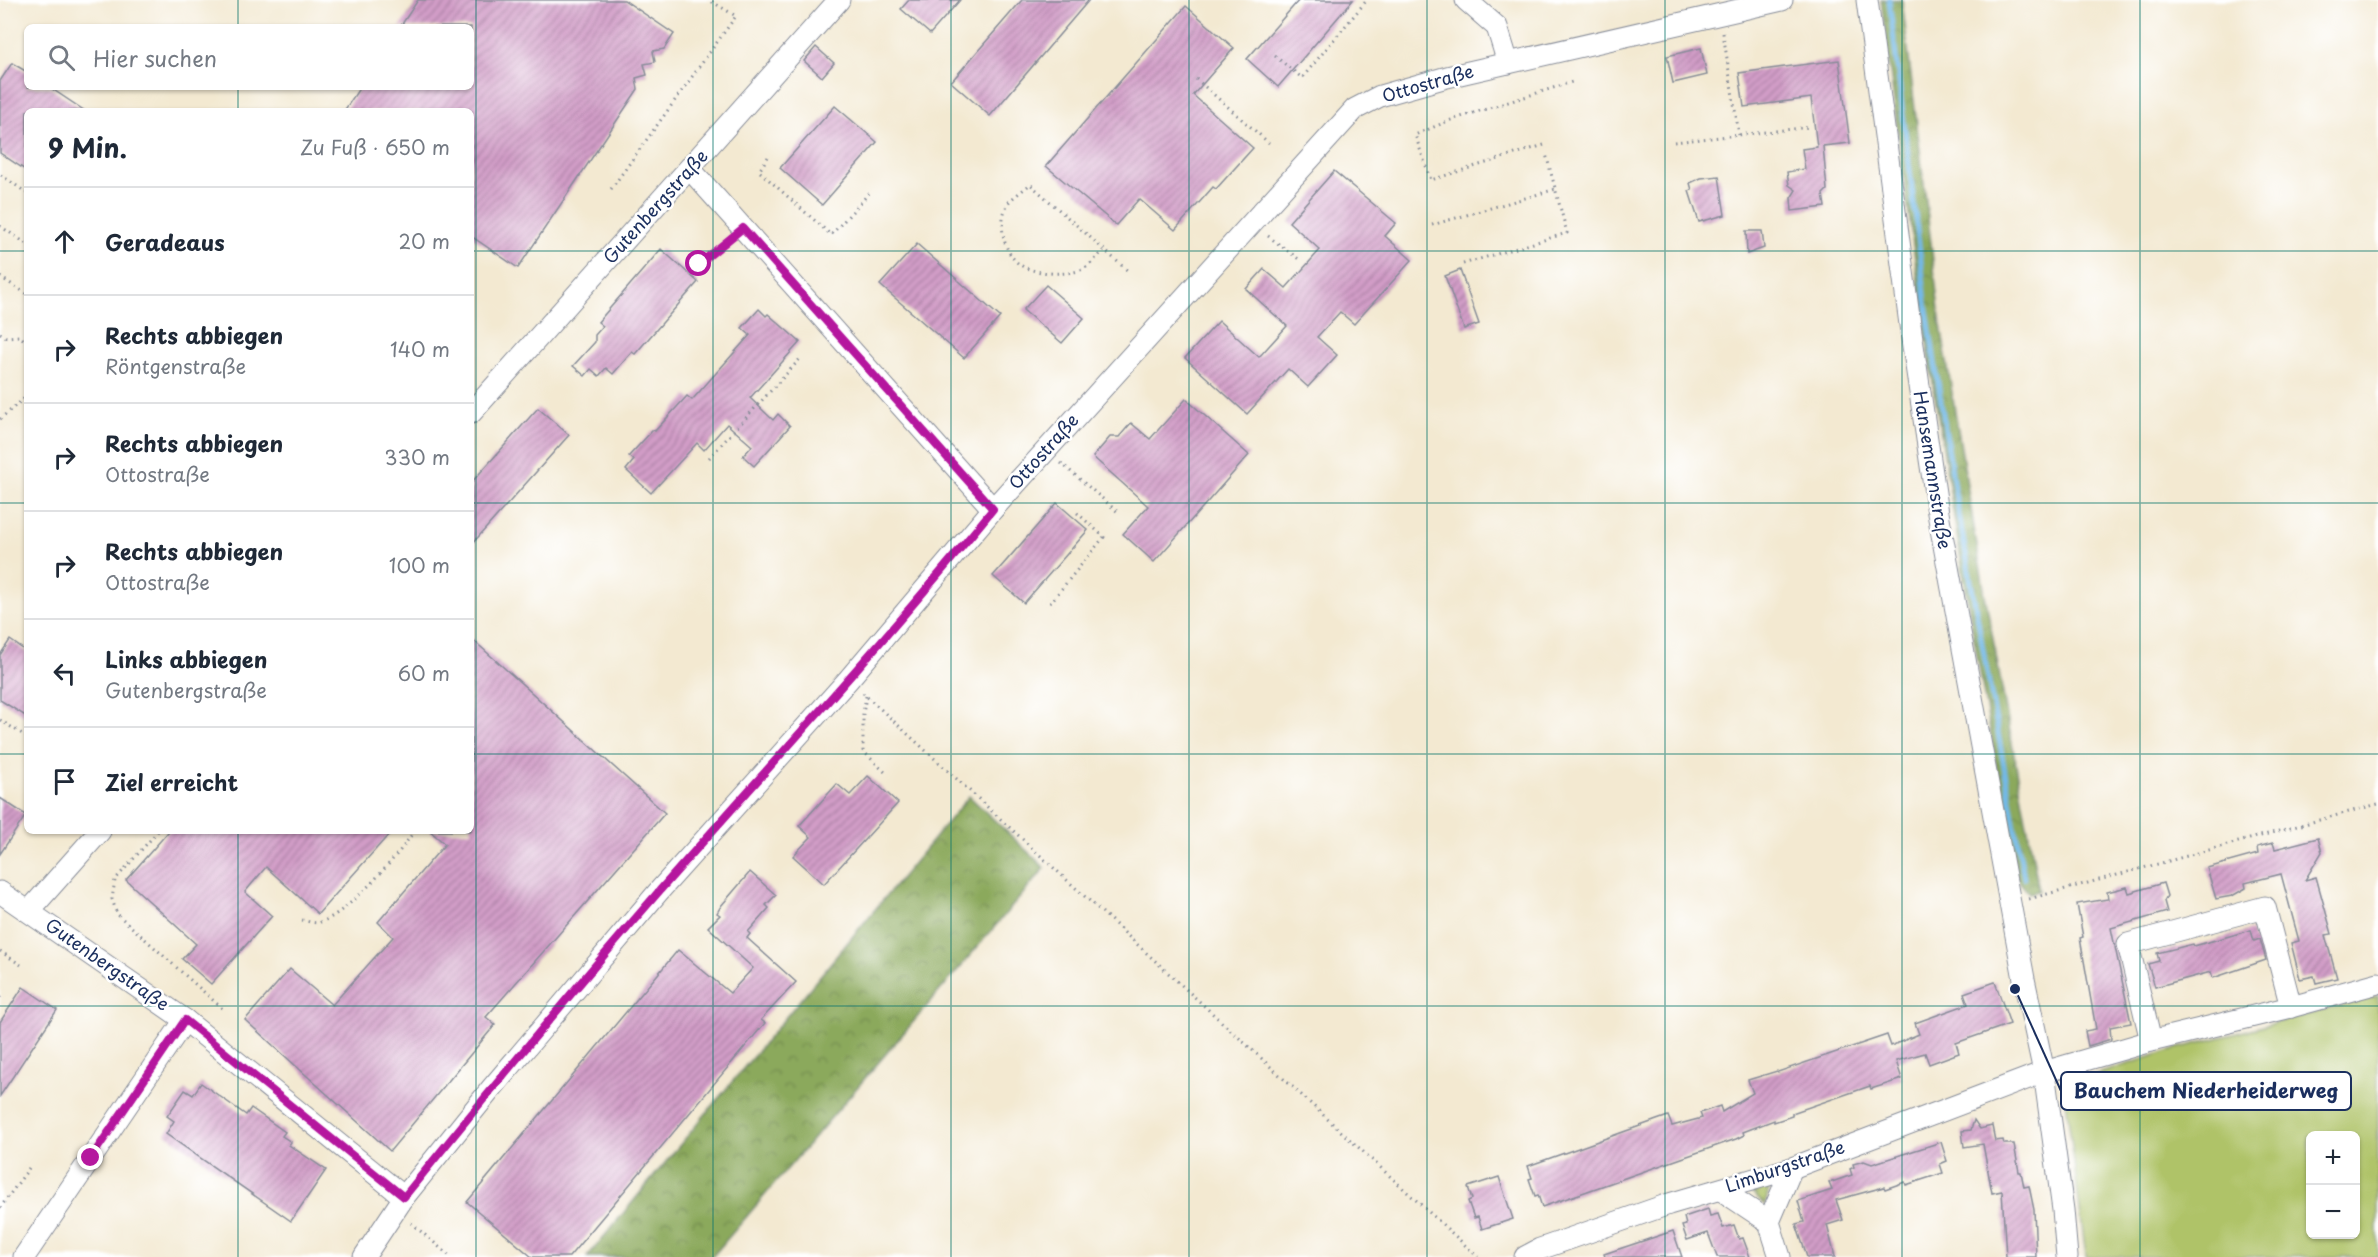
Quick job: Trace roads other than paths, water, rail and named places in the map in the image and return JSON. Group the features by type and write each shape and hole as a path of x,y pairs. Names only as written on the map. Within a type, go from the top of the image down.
{"street":[{"name":"Gutenbergstraße","path":"474,410 839,0"},
{"path":"1466,0 1497,27 1508,63"},
{"name":"Ottostraße","path":"364,1257 400,1203 491,1089 660,891 848,680 993,509 1355,109 1380,96 1447,77 1782,0"},
{"name":"Hansemannstraße","path":"1867,0 1907,309 1938,513 2010,905 2044,1072 2064,1210 2067,1257"},
{"path":"690,169 993,509"},
{"name":"Gutenbergstraße","path":"24,1257 185,1020 29,911 97,834"},
{"path":"0,892 29,911"},
{"path":"2151,1041 2128,944 2265,907 2291,1007"},
{"name":"Limburgstraße","path":"1525,1257 1540,1249 1669,1204 1792,1168 2044,1072 2151,1041 2378,983"},
{"path":"185,1020 400,1203"},
{"path":"1769,1222 1792,1168"},
{"path":"1720,1190 1769,1222 1780,1257"}],"waterway":[{"path":"1889,0 1927,311 1955,493 2024,878"}],"place":[{"name":"Bauchem Niederheiderweg","path":"2015,989"}]}
